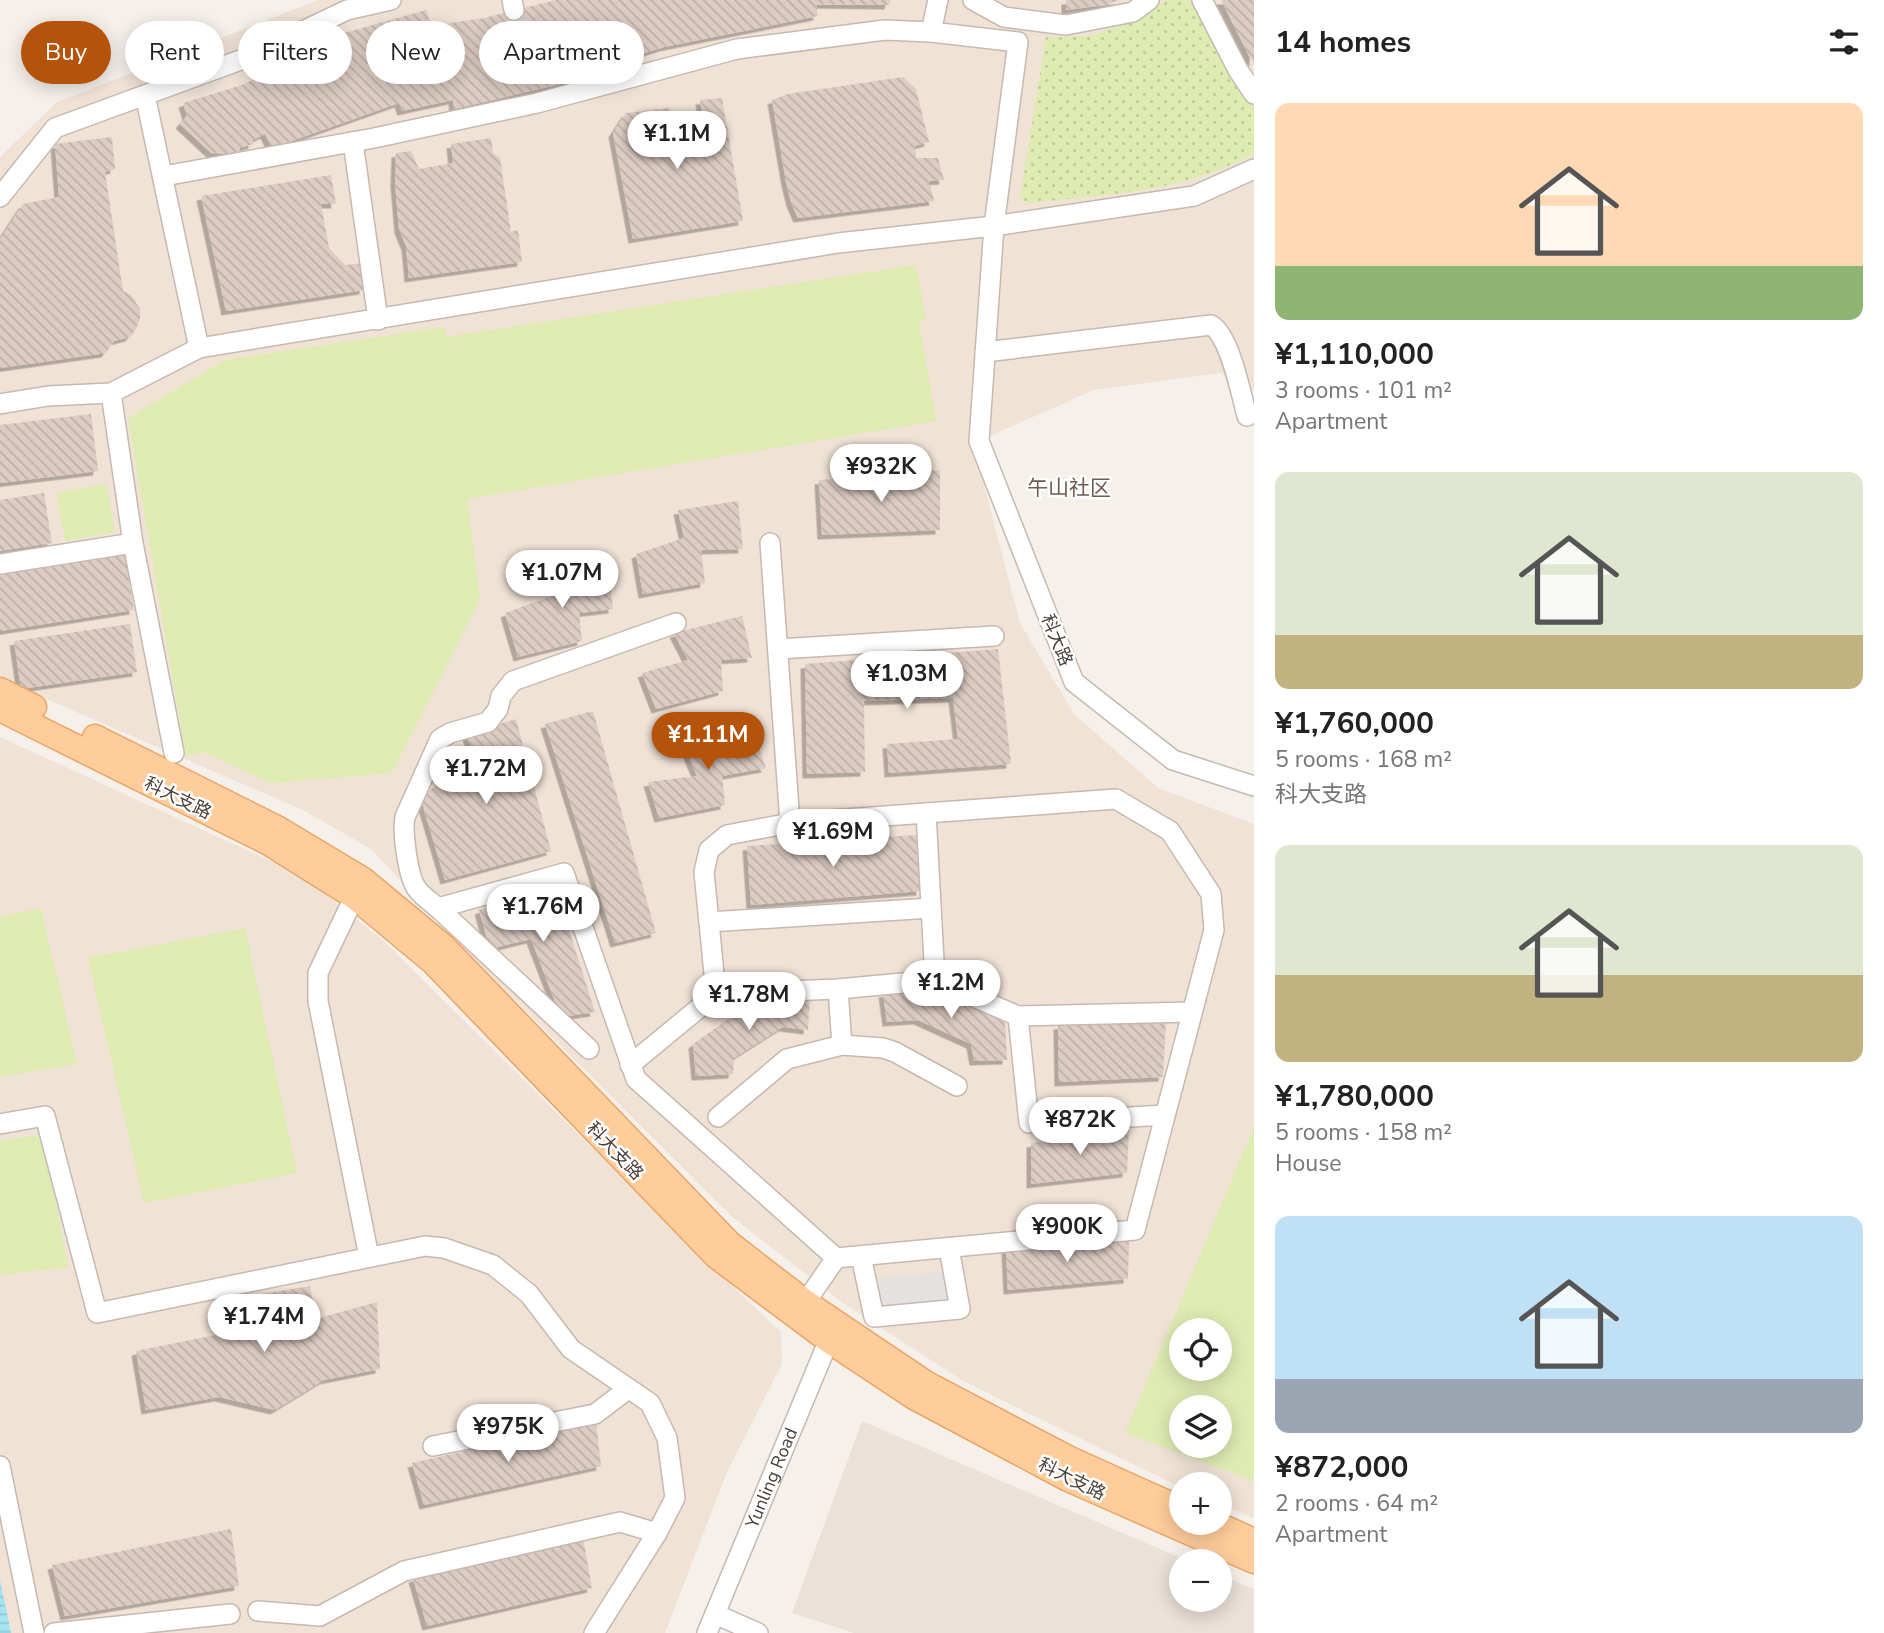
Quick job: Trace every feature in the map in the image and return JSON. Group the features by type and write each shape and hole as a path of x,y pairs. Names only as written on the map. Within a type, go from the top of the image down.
{"main road":[{"name":"科大支路","path":"0,690 277,828 359,888 716,1256 832,1332 914,1397 1069,1479 1254,1561"},
{"name":"科大支路","path":"0,709 359,888"},
{"name":"科大支路","path":"832,1332 1070,1460 1169,1504"},
{"path":"1232,1531 1254,1541"}],"street":[{"path":"0,197 55,128 246,58 347,10 390,0"},
{"path":"931,32 938,0"},
{"path":"973,0 1004,17 1066,25 1133,12 1149,0"},
{"path":"1202,0 1237,70 1254,94"},
{"path":"164,176 353,142 737,49 885,30 931,32 1018,42 994,226 985,352 1211,326 1218,329 1233,365 1248,416"},
{"path":"145,95 199,348"},
{"path":"353,142 378,320"},
{"path":"0,404 48,397 111,393 199,348 838,243 994,226 1194,196 1254,169"},
{"name":"科大路","path":"985,352 979,441 1074,682 1173,760 1254,786"},
{"path":"111,393 133,543 174,753"},
{"path":"770,542 790,823"},
{"path":"0,564 133,543"},
{"path":"589,1049 418,890 413,881 403,828 405,817 440,739 450,733 488,722 498,709 501,696 513,681 676,623"},
{"path":"778,649 993,636"},
{"path":"438,908 564,873 636,1079 836,1258 1135,1230 1214,930 1211,894 1170,831 1116,799 790,823 727,835 709,850 704,872 716,994"},
{"path":"926,813 935,980"},
{"path":"359,888 318,973 318,1001 369,1257"},
{"path":"709,922 931,908"},
{"path":"629,1065 716,994 838,989 935,980 1018,1016 1192,1012"},
{"path":"838,989 842,1045"},
{"path":"1018,1016 1029,1123 1166,1115"},
{"path":"718,1117 787,1059 842,1045 883,1048 895,1052 957,1086"},
{"path":"0,1124 46,1116 97,1313 425,1246 444,1248 493,1265 529,1294 571,1349 650,1403 667,1438 675,1498 657,1533 594,1633"},
{"path":"861,1256 874,1317 960,1309 949,1248"},
{"path":"800,1310 836,1258"},
{"name":"Yunling Road","path":"707,1633 832,1332"},
{"path":"433,1446 595,1414 628,1389"},
{"path":"0,1466 34,1633"},
{"path":"258,1611 320,1616 404,1571 620,1522 657,1533"},
{"path":"54,1633 230,1614"},
{"path":"715,1614 758,1633"}],"shaded area":[{"path":"318,0 1254,0 1254,390 1220,373 1094,390 979,441 972,439 1020,623 1074,714 1158,788 1254,824 1254,1518 1232,1509 1232,1472 1169,1472 1169,1482 963,1381 843,1303 731,1216 471,956 371,849 305,811 0,679 0,157 57,102 103,84 111,84 111,81 125,75 125,84 224,84 224,37 238,31 238,84 352,84 352,21 264,21"},
{"path":"0,737 301,875 385,942 717,1272 781,1332 782,1364 727,1472 665,1633 0,1633"},
{"path":"964,1269 969,1315 881,1321 864,1280"},
{"path":"862,1421 1169,1553 1169,1612 1232,1612 1232,1580 1254,1589 1254,1633 854,1633 792,1613"}],"green space":[{"path":"1167,0 1189,0 1254,107 1254,153 1200,176 1144,190 1029,203 1020,199 1046,37 1092,36 1128,22"},
{"path":"916,265 926,320 919,322 936,421 467,499 480,599 392,773 270,783 204,752 186,756 128,418 225,360 444,327 446,337"},
{"path":"106,484 115,532 65,541 57,493"},
{"path":"41,908 77,1064 0,1077 0,917"},
{"path":"245,928 297,1173 144,1203 88,958"},
{"path":"1254,1127 1254,1481 1192,1458 1232,1458 1232,1395 1169,1395 1169,1449 1125,1433 1169,1329 1169,1381 1232,1381 1232,1318 1173,1318"},
{"path":"43,1134 68,1267 0,1275 0,1141"}],"water":[{"path":"0,1580 11,1633 0,1633"}],"building":[{"path":"556,0 890,0 889,5 816,4 818,16 644,53 644,21 479,21 479,84 560,84 454,109 453,100 402,111 399,103 272,148 265,134 253,140 253,144 240,148 239,154 211,153 180,124 187,116 183,103 245,84 352,84 352,31 366,27 366,84 465,84 464,21"},
{"path":"1066,0 1119,0 1106,5 1066,10"},
{"path":"1221,0 1254,0 1254,63 1249,56"},
{"path":"426,10 429,21 387,21"},
{"path":"903,77 916,89 929,142 915,146 916,158 938,158 944,180 929,181 934,201 798,218 786,182 772,100 788,94"},
{"path":"722,98 743,221 633,239 613,133 626,113 669,108 674,126 704,123 700,100"},
{"path":"112,137 115,169 105,172 123,291 131,295 140,309 136,329 130,337 114,341 106,353 0,368 0,239 23,204 59,197 55,144"},
{"path":"491,138 493,153 500,158 511,232 518,230 522,262 409,278 406,246 399,229 395,183 396,153 411,151 419,169 453,163 451,144"},
{"path":"331,175 336,204 321,204 329,248 345,265 364,263 364,290 226,311 201,196"},
{"path":"91,414 98,471 0,483 0,425"},
{"path":"940,470 940,530 822,535 819,480"},
{"path":"44,493 52,543 0,551 0,500"},
{"path":"738,501 743,549 701,550 705,583 643,594 636,554 684,538 678,510"},
{"path":"125,554 134,610 0,631 0,573"},
{"path":"607,559 613,609 579,613 582,641 518,657 505,613 563,592 561,567"},
{"path":"742,616 752,658 721,660 723,691 656,709 642,673 688,660 674,633"},
{"path":"130,624 137,672 21,689 14,641"},
{"path":"998,649 1011,764 889,773 887,744 958,739 953,698 864,701 865,772 807,774 805,664"},
{"path":"593,711 656,933 615,943 545,724"},
{"path":"516,719 551,851 445,880 420,796 454,775 451,754 473,751 466,734"},
{"path":"751,725 766,768 722,776 725,805 659,818 648,782 697,776 683,742"},
{"path":"916,835 921,891 751,905 747,846"},
{"path":"555,886 595,1012 561,1017 531,939 490,949 479,910"},
{"path":"929,987 1005,1021 1007,1060 974,1061 971,1044 918,1020 887,1022 883,993"},
{"path":"810,994 808,1030 783,1027 734,1058 733,1074 696,1076 693,1044 758,998"},
{"path":"1166,1020 1163,1077 1059,1082 1058,1025"},
{"path":"1129,1130 1127,1173 1031,1184 1031,1143"},
{"path":"1129,1239 1128,1279 1008,1290 1006,1249"},
{"path":"310,1286 316,1319 377,1302 380,1369 324,1380 275,1410 219,1397 146,1410 136,1351 236,1331 234,1299"},
{"path":"596,1422 601,1466 424,1505 412,1463"},
{"path":"231,1529 239,1586 65,1616 52,1565"},
{"path":"583,1537 592,1588 427,1626 413,1578"}],"tunnel":[{"path":"514,10 534,90"}],"district":[{"name":"午山社区","path":"1069,488"}]}
